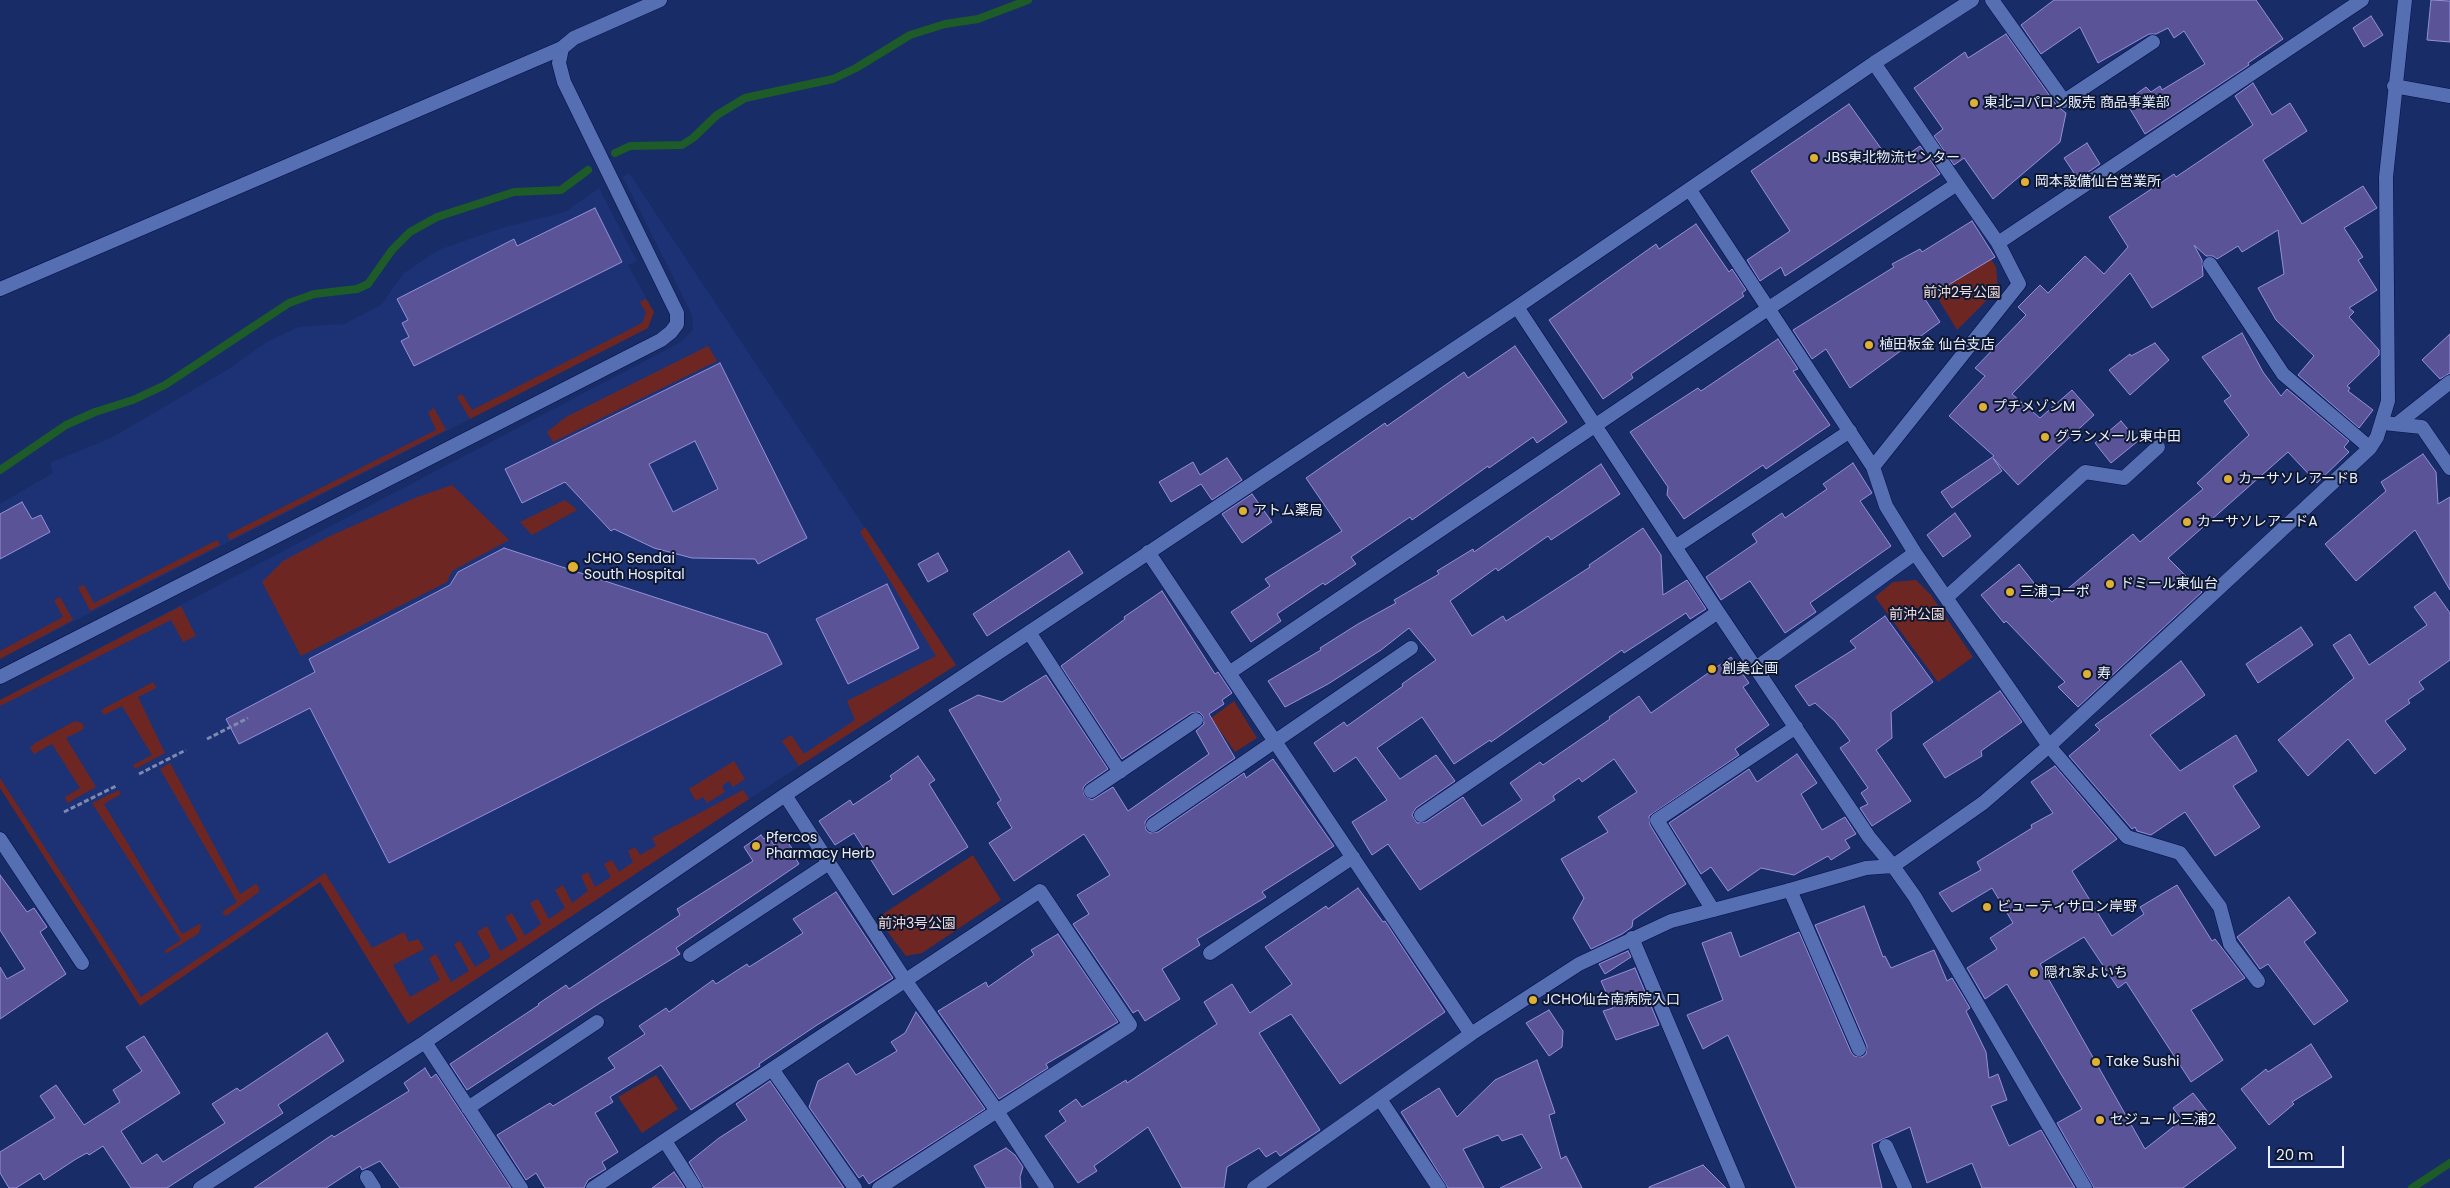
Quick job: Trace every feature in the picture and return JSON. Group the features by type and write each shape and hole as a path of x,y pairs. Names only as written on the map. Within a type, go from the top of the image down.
{"street":[{"path":"0,288 562,48 574,38 660,0"},
{"path":"200,1188 425,1042 785,795 1517,307 1874,63 1972,0"},
{"path":"1992,0 2064,101 2153,42"},
{"path":"1254,1188 1471,1034 1579,964 1671,921 1866,868 1893,866 1983,803 2049,746 2370,448 2382,423 2388,401 2386,177 2394,86 2405,0"},
{"path":"1998,243 2357,1"},
{"path":"0,677 653,344 672,332 677,324 677,313 564,82 559,63 562,48"},
{"path":"1873,467 2019,284 1998,243 1874,63"},
{"path":"2394,86 2450,96"},
{"path":"1229,673 1769,308 1957,184"},
{"path":"1690,190 1873,467 1886,506 1915,553 2049,746 2127,837 2180,853 2220,907 2230,944 2258,981"},
{"path":"2210,264 2283,374 2370,448"},
{"path":"1517,307 1869,837 1915,897 2085,1188"},
{"path":"2397,424 2450,382"},
{"path":"2382,423 2422,427 2450,468"},
{"path":"1675,547 1850,431"},
{"path":"1947,597 2085,472 2124,478 2158,447"},
{"path":"1148,552 1471,1034"},
{"path":"1756,668 1915,553"},
{"path":"1421,815 1718,612"},
{"path":"1028,632 1120,772"},
{"path":"1153,825 1411,648"},
{"path":"1091,791 1196,720"},
{"path":"1713,910 1657,820 1796,727"},
{"path":"785,795 905,980 997,1111 1047,1188"},
{"path":"0,839 82,963"},
{"path":"1210,953 1352,857"},
{"path":"690,956 829,863"},
{"path":"1790,890 1859,1049"},
{"path":"594,1188 1040,891 1130,1025 879,1188"},
{"path":"1632,938 1738,1188"},
{"path":"468,1108 597,1022"},
{"path":"425,1042 521,1188"},
{"path":"772,1069 855,1188"},
{"path":"1380,1099 1439,1188"},
{"path":"665,1141 695,1188"},
{"path":"1886,1146 1905,1188"}],"path":[{"path":"207,739 248,718"},
{"path":"139,774 186,750"},
{"path":"64,812 116,786"}],"shaded area":[{"name":"JCHO Sendai South Hospital","path":"629,173 956,665 408,1024 320,882 140,1006 0,788 0,700 681,342 693,330 692,315 623,177"},
{"path":"599,188 637,261 628,265 654,312 648,328 0,659 0,504 53,473 50,463 111,438 227,370 265,343 298,327 344,324 381,305 404,273 438,250 505,227 565,212"}],"green space":[{"name":"前沖2号公園","path":"1985,249 1996,267 1998,289 1957,330 1931,287"},
{"path":"646,299 654,312 648,328 470,419 457,397 462,394 472,410 642,323 646,313 640,302"},
{"path":"708,346 717,361 553,442 547,432 566,417"},
{"path":"434,408 446,430 230,540 227,535 436,430 428,412"},
{"path":"452,485 509,540 452,571 447,582 301,656 262,582 283,561 328,537 415,498"},
{"path":"565,500 577,510 532,535 520,522"},
{"path":"865,527 956,665 799,766 782,741 791,735 804,754 855,720 847,701 936,656 860,532"},
{"path":"217,540 220,545 90,611 78,587 84,585 94,603"},
{"name":"前沖公園","path":"1916,580 1931,595 1973,657 1938,682 1875,597 1893,582"},
{"path":"60,597 73,620 0,659 0,651 63,617 54,600"},
{"path":"181,606 196,636 183,642 171,620 0,706 0,700"},
{"path":"153,682 156,688 138,697 165,753 135,769 133,765 152,755 122,706 104,715 101,710"},
{"path":"1234,701 1257,738 1235,752 1211,718"},
{"path":"75,721 82,723 84,729 66,738 96,787 67,803 65,797 80,788 52,744 34,754 30,748 35,743"},
{"path":"734,761 745,779 733,787 729,781 722,786 725,792 707,803 703,797 696,801 689,789"},
{"path":"170,763 240,894 256,884 259,888 259,892 226,916 222,912 237,902 160,769"},
{"path":"0,778 141,997 325,873 372,948 404,932 409,942 418,939 424,949 393,965 410,997 440,980 429,958 436,954 451,982 469,971 454,944 460,941 475,967 491,957 477,932 487,926 500,951 518,940 505,917 512,913 525,936 541,924 530,903 538,899 549,919 565,908 555,890 563,885 572,903 588,891 581,876 588,872 595,887 611,877 604,864 612,860 619,872 633,862 628,851 635,847 640,855 656,846 652,838 743,790 749,799 408,1024 320,882 140,1006 0,788"},
{"path":"119,790 121,794 104,804 182,934 200,924 201,927 198,934 167,953 164,951 181,940 92,803"},
{"name":"前沖3号公園","path":"973,855 1001,900 922,953 906,956 877,918"},
{"path":"656,1075 678,1109 642,1133 618,1097"}],"building":[{"path":"2054,0 2256,0 2283,39 2248,63 2249,65 2145,134 2130,109 2134,107 2129,99 2146,87 2151,92 2160,86 2162,90 2205,64 2184,31 2174,38 2168,28 2156,34 2149,34 2098,63 2080,27 2041,54 2021,25"},
{"path":"2431,0 2450,1 2450,42 2427,40"},
{"path":"2371,16 2383,35 2364,47 2353,28"},
{"path":"2006,34 2057,106 2066,113 2060,142 1993,199 1964,158 1954,165 1934,136 1943,129 1914,88 1965,52 1968,58"},
{"path":"2253,83 2272,115 2290,103 2307,131 2263,160 2302,224 2363,186 2377,208 2344,228 2363,257 2358,260 2377,290 2349,308 2354,312 2349,317 2379,350 2379,355 2347,386 2350,388 2348,391 2373,410 2359,428 2298,375 2314,356 2276,320 2258,288 2284,274 2278,230 2242,252 2238,246 2217,259 2213,256 2206,256 2194,245 2202,260 2203,276 2152,308 2130,273 2012,394 2040,418 2072,390 2094,415 2018,485 1993,458 2002,471 1952,508 1941,492 1994,456 1949,416 1985,376 1975,368 2026,315 2018,307 2040,285 2048,293 2085,256 2104,274 2128,247 2109,217 2174,174 2176,177 2253,125 2235,96"},
{"path":"1849,104 1893,165 1920,146 1940,174 1785,276 1781,267 1760,281 1747,260 1790,231 1751,171"},
{"path":"2087,143 2100,164 2078,179 2064,158"},
{"path":"595,208 622,262 414,366 401,341 409,337 402,323 408,320 397,299 514,239 517,246"},
{"path":"1972,221 1995,257 1925,299 1940,322 1850,388 1826,349 1812,359 1793,330 1894,267 1892,264 1920,249 1922,252"},
{"path":"1696,224 1729,272 1732,269 1746,290 1742,293 1744,296 1631,374 1633,378 1603,399 1549,320 1656,244 1659,249"},
{"path":"2242,333 2263,372 2281,396 2287,389 2349,441 2344,447 2349,452 2317,483 2288,452 2168,558 2202,592 2078,707 2058,687 2065,682 2006,621 2004,623 1981,595 2019,564 2045,597 2052,602 2133,534 2140,542 2203,489 2197,483 2249,435 2224,401 2231,396 2202,357"},
{"path":"2450,334 2450,373 2440,379 2422,360"},
{"path":"1778,339 1798,369 1793,371 1830,425 1766,469 1763,465 1684,519 1667,495 1668,487 1630,432 1698,388 1701,391"},
{"path":"2155,343 2169,360 2130,395 2109,370 2130,354 2131,356"},
{"path":"1515,346 1567,422 1537,443 1533,437 1489,468 1488,466 1412,520 1410,517 1351,557 1356,564 1325,585 1323,583 1277,614 1281,621 1251,642 1231,612 1270,586 1265,579 1342,531 1306,478 1385,423 1387,426 1464,372 1468,378"},
{"path":"720,363 807,538 758,564 755,559 692,558 654,548 614,529 611,531 565,482 522,503 505,469","holes":["695,441 718,489 673,512 649,464"]},
{"path":"2121,421 2138,441 2111,463 2095,443"},
{"path":"2423,454 2436,472 2438,504 2450,497 2450,590 2415,530 2356,581 2325,544 2386,491 2381,482"},
{"path":"1227,458 1242,480 1212,500 1201,484 1171,502 1159,482 1193,462 1200,475"},
{"path":"1853,463 1872,493 1860,501 1891,546 1810,603 1816,612 1785,633 1750,581 1721,600 1706,577 1757,542 1752,534 1782,513 1785,518 1827,489 1823,484"},
{"path":"1601,464 1620,494 1551,540 1548,536 1498,571 1496,568 1450,601 1472,636 1503,616 1506,621 1527,608 1590,567 1589,565 1643,528 1661,555 1663,595 1687,580 1706,609 1690,619 1686,613 1624,653 1622,650 1491,742 1490,740 1454,764 1422,717 1377,748 1400,779 1436,755 1455,781 1416,808 1412,815 1417,823 1426,822 1463,797 1482,826 1522,800 1510,783 1540,762 1543,765 1610,719 1609,717 1639,696 1651,713 1731,657 1749,683 1743,687 1769,725 1735,749 1739,755 1649,816 1650,825 1686,884 1633,920 1632,927 1622,934 1591,949 1573,918 1584,898 1561,859 1608,832 1598,817 1637,792 1614,759 1582,782 1579,778 1553,796 1555,800 1420,890 1388,844 1372,855 1352,822 1387,800 1356,757 1334,772 1314,743 1344,722 1347,726 1436,660 1409,628 1381,650 1328,684 1285,707 1268,681 1321,650 1320,648 1358,624 1396,603 1394,600 1439,574 1437,571 1473,549 1474,552"},
{"path":"1252,494 1272,522 1242,543 1222,514"},
{"path":"22,502 32,519 41,515 50,532 0,559 0,514"},
{"path":"1955,513 1971,536 1943,557 1927,535"},
{"path":"504,548 767,634 782,664 389,863 310,708 239,744 226,719 315,672 309,659 450,585 458,572"},
{"path":"1069,551 1083,573 987,636 973,614"},
{"path":"938,553 948,571 928,582 918,564"},
{"path":"887,584 919,648 848,684 816,619"},
{"path":"1162,591 1215,674 1218,672 1232,693 1222,700 1224,704 1209,714 1235,758 1148,818 1145,822 1146,830 1150,833 1158,832 1244,773 1246,778 1273,759 1334,846 1262,892 1266,897 1197,939 1200,945 1162,969 1180,999 1145,1021 1138,1010 1133,1013 1073,924 1089,914 1077,895 1110,875 1084,834 1014,881 989,843 1012,828 997,803 1001,800 949,710 978,695 1002,702 1046,675 1108,769 1086,784 1083,788 1084,795 1092,800 1113,787 1128,811 1209,754 1196,731 1204,724 1203,716 1199,712 1191,713 1122,759 1061,666 1125,619 1124,617"},
{"path":"2435,592 2450,613 2450,660 2419,682 2424,689 2408,700 2410,703 2385,721 2406,749 2375,774 2348,739 2308,776 2278,740 2354,678 2333,645 2350,634 2369,665 2427,625 2414,607"},
{"path":"1885,616 1933,682 1891,712 1892,738 1876,750 1911,801 1872,826 1860,808 1868,804 1861,793 1868,788 1840,748 1850,741 1835,721 1815,703 1809,706 1795,686 1856,648 1850,641"},
{"path":"2301,627 2313,645 2258,683 2246,664"},
{"path":"2181,661 2205,695 2150,735 2180,771 2236,735 2257,771 2233,786 2260,827 2215,856 2185,812 2151,835 2137,831 2135,827 2132,829 2069,756 2100,730 2095,725"},
{"path":"2000,691 2022,722 1981,751 1982,756 1945,778 1923,744"},
{"path":"1797,754 1817,783 1801,794 1822,830 1845,817 1856,834 1845,840 1850,848 1831,860 1828,856 1794,875 1761,868 1728,891 1711,867 1701,874 1669,823 1749,769 1757,782"},
{"path":"918,756 935,780 929,784 968,847 893,895 854,833 835,845 819,821 850,800 853,805 892,779 890,776"},
{"path":"2055,766 2117,839 2072,871 2112,936 2144,914 2140,907 2177,885 2212,941 2215,939 2245,978 2191,1010 2223,1060 2191,1082 2126,982 2118,988 2084,937 2040,964 2145,1149 2182,1120 2173,1108 2193,1093 2236,1148 2183,1188 2094,1188 2057,1123 2082,1109 2007,984 1985,999 1967,968 1997,949 1990,938 2013,923 1992,888 1952,912 1939,893 1981,870 1977,862 2032,828 2031,825 2053,813 2031,782"},
{"path":"761,835 764,839 768,836 774,845 785,838 798,857 796,859 799,864 676,948 680,954 600,1003 467,1090 450,1064 566,985 569,989 680,915 677,909 753,861 744,847"},
{"path":"0,875 27,912 34,908 47,927 40,932 66,974 0,1019 0,967 7,979 25,969 0,930"},
{"path":"1358,888 1383,922 1385,921 1445,1012 1340,1084 1291,1014 1259,1033 1320,1130 1280,1156 1276,1151 1266,1157 1259,1148 1227,1167 1224,1188 1182,1188 1148,1127 1094,1166 1097,1171 1078,1183 1045,1136 1066,1121 1059,1111 1076,1099 1082,1107 1126,1080 1127,1083 1217,1024 1204,1002 1232,984 1250,1013 1292,984 1265,947 1326,906 1328,909"},
{"path":"836,892 893,978 817,1025 759,1064 760,1066 691,1110 661,1065 610,1097 613,1102 595,1113 618,1152 602,1162 606,1169 588,1180 584,1188 545,1188 536,1173 526,1180 497,1135 550,1103 553,1106 615,1068 608,1058 645,1034 639,1026 666,1008 669,1012 713,980 716,984 747,964 749,967 803,933 793,919"},
{"path":"2289,897 2316,933 2304,942 2348,1001 2314,1025 2268,964 2260,969 2237,937"},
{"path":"1864,906 1883,957 1885,956 1891,968 1934,950 1947,981 1952,978 1970,1008 1966,1011 1986,1052 1989,1078 1998,1074 2007,1100 1991,1106 2009,1146 2041,1130 2075,1188 1982,1188 1972,1163 1927,1183 1910,1127 1872,1144 1882,1188 1796,1188 1728,1035 1703,1049 1687,1015 1723,1000 1702,943 1731,932 1740,957 1799,932 1851,1052 1854,1056 1862,1057 1866,1054 1867,1046 1815,925"},
{"path":"1058,934 1118,1022 1046,1064 1048,1068 999,1099 938,1011 986,982 988,987 1034,955 1031,950"},
{"path":"1628,951 1631,957 1605,974 1599,964"},
{"path":"1635,968 1659,1025 1616,1040 1603,1011 1613,1008 1601,981"},
{"path":"1549,1010 1563,1031 1562,1047 1549,1056 1526,1023"},
{"path":"916,1012 985,1109 869,1184 863,1175 859,1178 809,1107 818,1081 848,1063 856,1075 897,1051 891,1042 905,1033"},
{"path":"327,1033 344,1061 278,1105 283,1113 167,1188 131,1188 103,1146 89,1155 87,1153 76,1159 44,1180 40,1173 16,1188 9,1188 0,1173 0,1152 55,1118 40,1096 56,1085 84,1125 120,1102 113,1090 142,1071 126,1047 144,1036 180,1093 121,1131 142,1164 157,1154 163,1162 225,1123 212,1104 237,1088 240,1091"},
{"path":"2311,1044 2332,1077 2292,1102 2294,1104 2269,1125 2241,1089 2266,1069 2268,1072"},
{"path":"1537,1060 1555,1113 1549,1115 1561,1159 1566,1156 1582,1188 1500,1188 1542,1168 1522,1134 1502,1141 1498,1135 1463,1149 1484,1188 1448,1188 1401,1112 1439,1088 1457,1117 1495,1080"},
{"path":"425,1068 431,1078 436,1074 511,1188 400,1188 380,1161 362,1170 360,1166 326,1188 254,1188 332,1135 334,1137 409,1091 404,1083"},
{"path":"770,1081 844,1188 704,1188 689,1162 719,1138 747,1120 736,1104"},
{"path":"1006,1148 1015,1155 1023,1167 1020,1177 1021,1188 986,1188 974,1166"},
{"path":"1703,1165 1726,1188 1649,1188 1649,1187"},
{"path":"674,1172 685,1188 652,1188"}],"waterway":[{"path":"615,153 630,146 682,145 693,138 717,115 745,98 833,79 856,68 910,35 945,24 978,19 1028,0"},
{"path":"0,470 66,425 95,412 133,400 165,385 289,303 314,294 357,289 368,284 392,250 410,232 437,217 514,192 561,190 588,170"},
{"path":"2412,1188 2450,1163"}],"place":[{"name":"東北コパロン販売 商品事業部","path":"1974,103"},
{"name":"JBS東北物流センター","path":"1814,158"},
{"name":"岡本設備仙台営業所","path":"2025,182"},
{"name":"植田板金 仙台支店","path":"1869,345"},
{"name":"プチメゾンM","path":"1983,407"},
{"name":"グランメール東中田","path":"2045,437"},
{"name":"カーサソレアードB","path":"2228,479"},
{"name":"アトム薬局","path":"1243,511"},
{"name":"カーサソレアードA","path":"2187,522"},
{"name":"JCHO Sendai South Hospital","path":"573,567"},
{"name":"ドミール東仙台","path":"2110,584"},
{"name":"三浦コーポ","path":"2010,592"},
{"name":"創美企画","path":"1712,669"},
{"name":"寿","path":"2087,674"},
{"name":"Pfercos Pharmacy Herb","path":"756,846"},
{"name":"ビューティサロン岸野","path":"1987,907"},
{"name":"隠れ家よいち","path":"2034,973"},
{"name":"JCHO仙台南病院入口","path":"1533,1000"},
{"name":"Take Sushi","path":"2096,1062"},
{"name":"セジュール三浦2","path":"2100,1120"}]}
